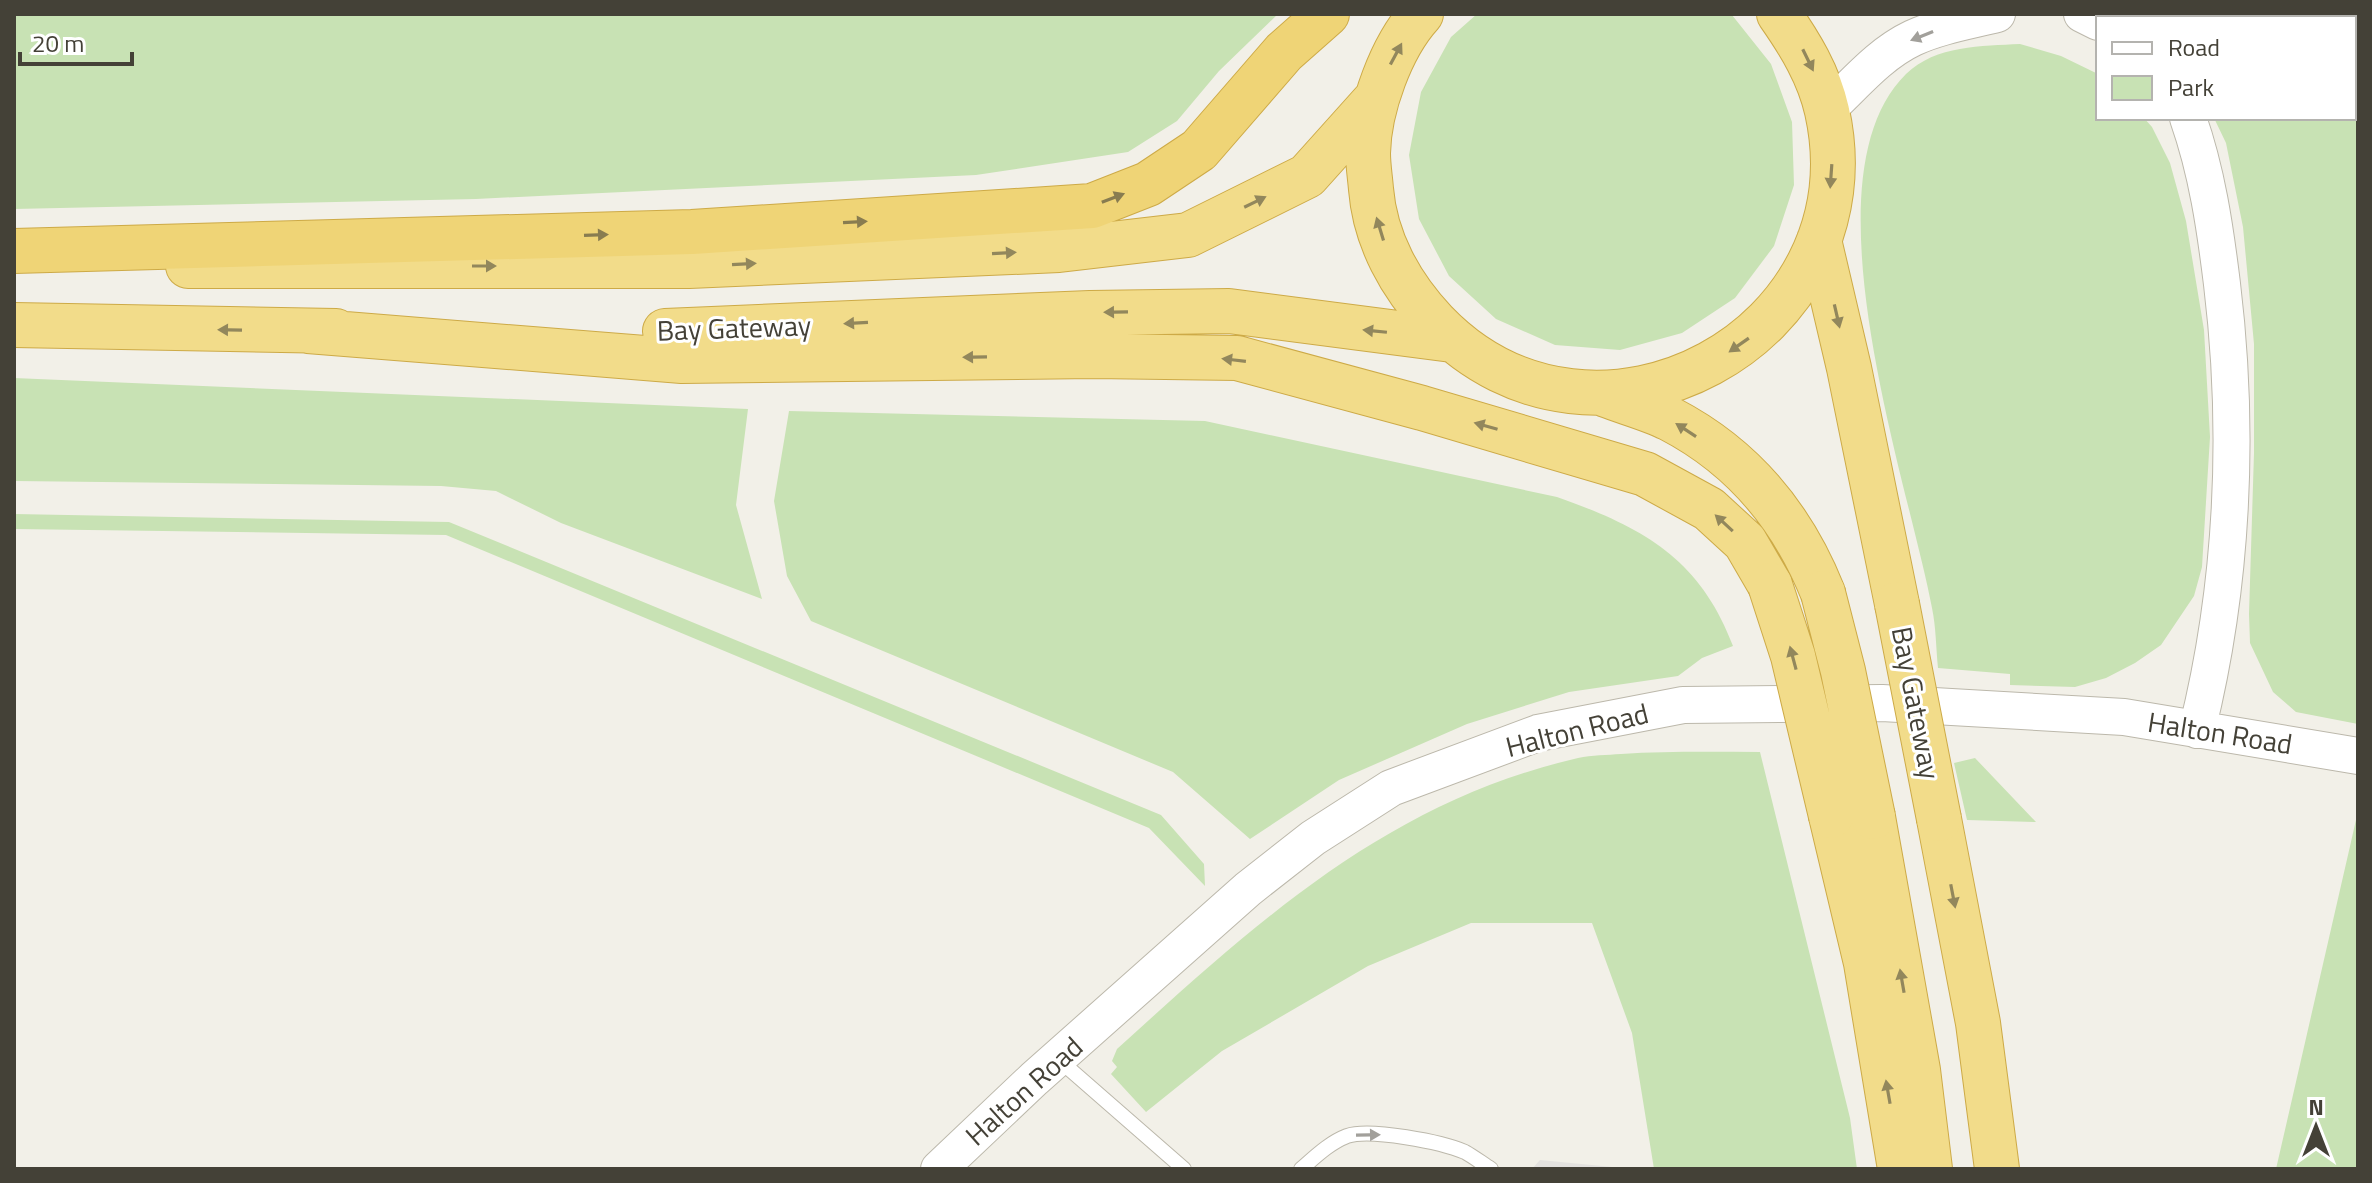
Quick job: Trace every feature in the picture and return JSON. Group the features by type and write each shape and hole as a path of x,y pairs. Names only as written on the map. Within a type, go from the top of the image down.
{"highway":[{"path":"14,251 692,232 1092,206 1148,184 1199,150 1284,52 1327,14"},
{"path":"1421,14 1393,57 1377,98 1368,151 1372,204 1388,255 1415,301 1452,340 1498,370 1549,388 1603,393 1659,386 1711,365 1757,333 1794,290 1819,240 1830,198 1833,153 1827,110 1808,57 1779,14"},
{"path":"14,259 203,266 689,266 1073,249 1188,235 1307,176 1377,98"},
{"name":"Bay Gateway","path":"1819,240 1849,368 1939,819 1978,1023 1997,1168"},
{"name":"Bay Gateway","path":"14,325 308,331 680,331 1090,313 1229,311 1452,340"},
{"path":"308,331 682,361 1094,356 1237,358 1437,412 1645,474 1709,509 1745,542 1770,585 1852,817 1918,1070 1930,1169"},
{"path":"1603,393 1671,419 1730,459 1766,492 1810,561 1823,593 1843,671 1852,817 1866,963 1900,1169"}],"street":[{"path":"1827,110 1882,57 1913,39 1946,26 1997,14"},
{"path":"2189,120 2212,202 2232,391 2229,541 2197,730"},
{"name":"Halton Road","path":"939,1169 1248,889 1313,838 1391,788 1538,733 1683,705 1866,703 2124,717 2358,756"}],"lane":[{"path":"1057,1059 1184,1169"},
{"path":"1301,1169 1326,1147 1350,1135 1381,1134 1432,1142 1465,1152 1491,1169"}],"green space":[{"path":"14,14 1278,14 1219,71 1177,121 1128,152 976,175 476,199 14,209"},
{"path":"1477,14 1732,15 1771,64 1792,122 1794,185 1774,246 1735,298 1682,333 1620,350 1555,345 1496,319 1449,276 1419,219 1409,155 1421,92 1451,37"},
{"path":"2132,14 2358,14 2358,724 2296,712 2273,692 2250,643 2254,344 2243,227 2226,143 2215,120 2356,120 2356,16"},
{"path":"2020,44 2061,56 2096,73 2096,120 2146,120 2152,127 2170,163 2186,221 2204,330 2210,437 2202,567 2194,596 2161,645 2106,678 2075,687 2010,685 2010,674 1938,668 1932,608 1871,332 1862,255 1862,183 1876,121 1906,74 1918,64 1945,52"},
{"path":"14,378 748,409 736,505 762,599 561,523 496,491 441,486 14,481"},
{"path":"789,411 1205,421 1557,497 1616,521 1664,550 1704,590 1733,646 1702,658 1678,676 1569,692 1467,724 1339,780 1250,839 1173,772 811,621 787,576 774,501"},
{"path":"14,514 449,522 1161,815 1204,864 1205,886 1149,828 446,535 14,529"},
{"path":"1656,752 1760,752 1850,1118 1857,1169 1654,1169 1632,1033 1592,923 1471,923 1368,966 1222,1051 1146,1112 1111,1074 1117,1067 1112,1061 1117,1049 1274,913 1328,872 1385,836 1445,804 1509,778 1583,757"},
{"path":"1975,758 2036,822 1967,820 1954,763"},
{"path":"2358,811 2358,1169 2276,1169 2348,855"}],"shaded area":[{"path":"1540,1160 1633,1169 1532,1169"}]}
